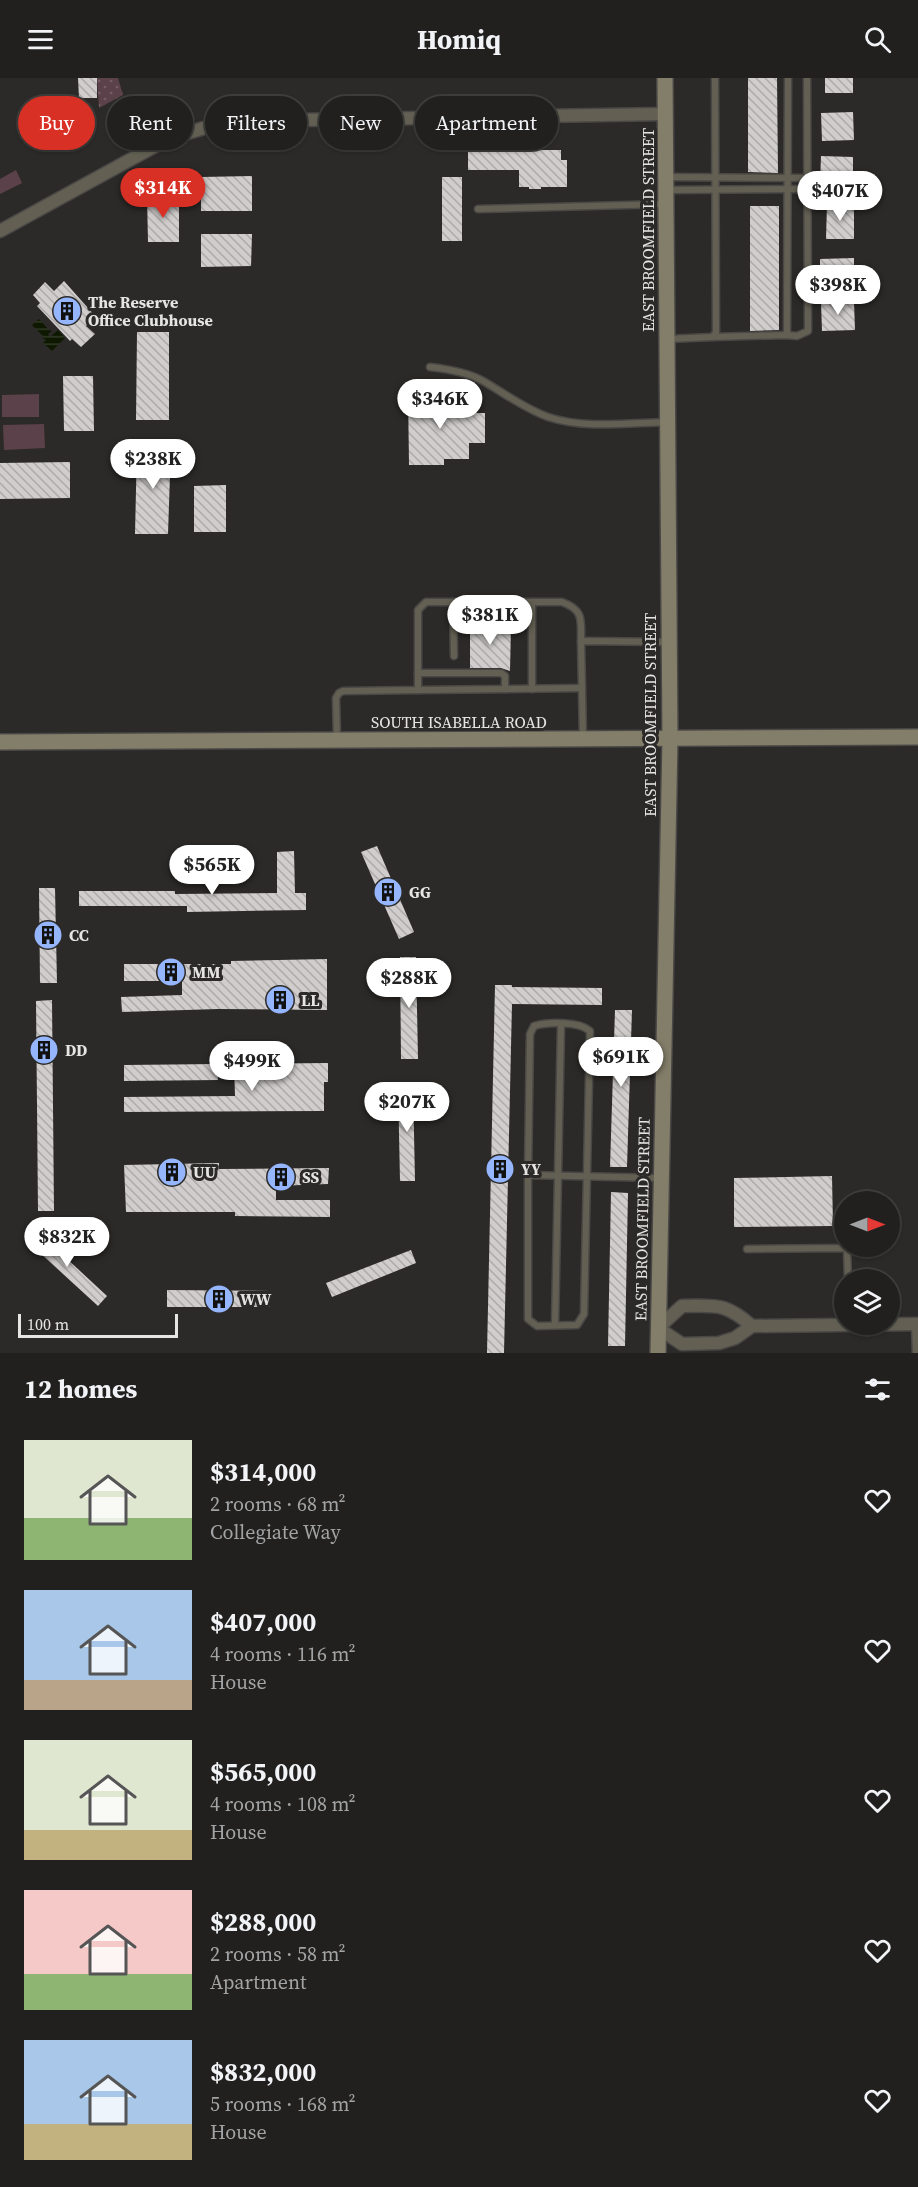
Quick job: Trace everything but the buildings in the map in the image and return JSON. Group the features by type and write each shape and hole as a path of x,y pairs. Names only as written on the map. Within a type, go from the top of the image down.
{"main road":[{"name":"EAST BROOMFIELD STREET","path":"658,1353 670,739 665,78"},
{"name":"SOUTH ISABELLA ROAD","path":"0,742 918,737"}],"street":[{"path":"0,231 168,139 204,128 240,121 665,114"},
{"path":"752,1326 728,1308 717,1305 682,1305 658,1328 682,1344 719,1343 735,1338 752,1326 834,1325"},
{"path":"900,1324 917,1324"}],"lane":[{"path":"712,337 716,333 715,78"},
{"path":"787,335 788,78"},
{"path":"667,339 797,336 808,331 807,78"},
{"path":"666,190 715,177 807,178"},
{"path":"478,209 666,190 807,189"},
{"path":"430,367 454,370 481,380 544,416 561,421 668,422"},
{"path":"418,690 418,610 426,602 562,602 574,606 580,614 583,739"},
{"path":"453,602 454,656"},
{"path":"532,602 532,689"},
{"path":"581,641 669,642"},
{"path":"418,673 501,673 505,676 505,689"},
{"path":"337,741 336,698 343,691 582,688"},
{"path":"555,1325 561,1025"},
{"path":"561,1025 584,1026 590,1031 584,1314 577,1325 537,1326 528,1319 530,1034 534,1026 561,1025"},
{"path":"528,1175 661,1178"},
{"path":"747,1250 847,1248 848,1269"},
{"path":"916,1353 917,1324"}],"shaded area":[{"path":"97,78 118,78 123,95 107,96 107,104 99,108"},
{"path":"16,170 22,183 0,194 0,179"},
{"path":"39,319 52,331 48,334 50,337 58,330 65,338 52,351 43,343 46,340 32,325"},
{"path":"39,394 39,417 2,417 2,395"},
{"path":"44,424 45,448 4,450 3,425"}],"place":[{"name":"The Reserve Office Clubhouse","path":"67,311"},
{"name":"GG","path":"388,892"},
{"name":"CC","path":"48,935"},
{"name":"MM","path":"171,972"},
{"name":"LL","path":"280,1000"},
{"name":"DD","path":"44,1050"},
{"name":"YY","path":"500,1169"},
{"name":"UU","path":"172,1172"},
{"name":"SS","path":"281,1177"},
{"name":"WW","path":"219,1299"}]}
